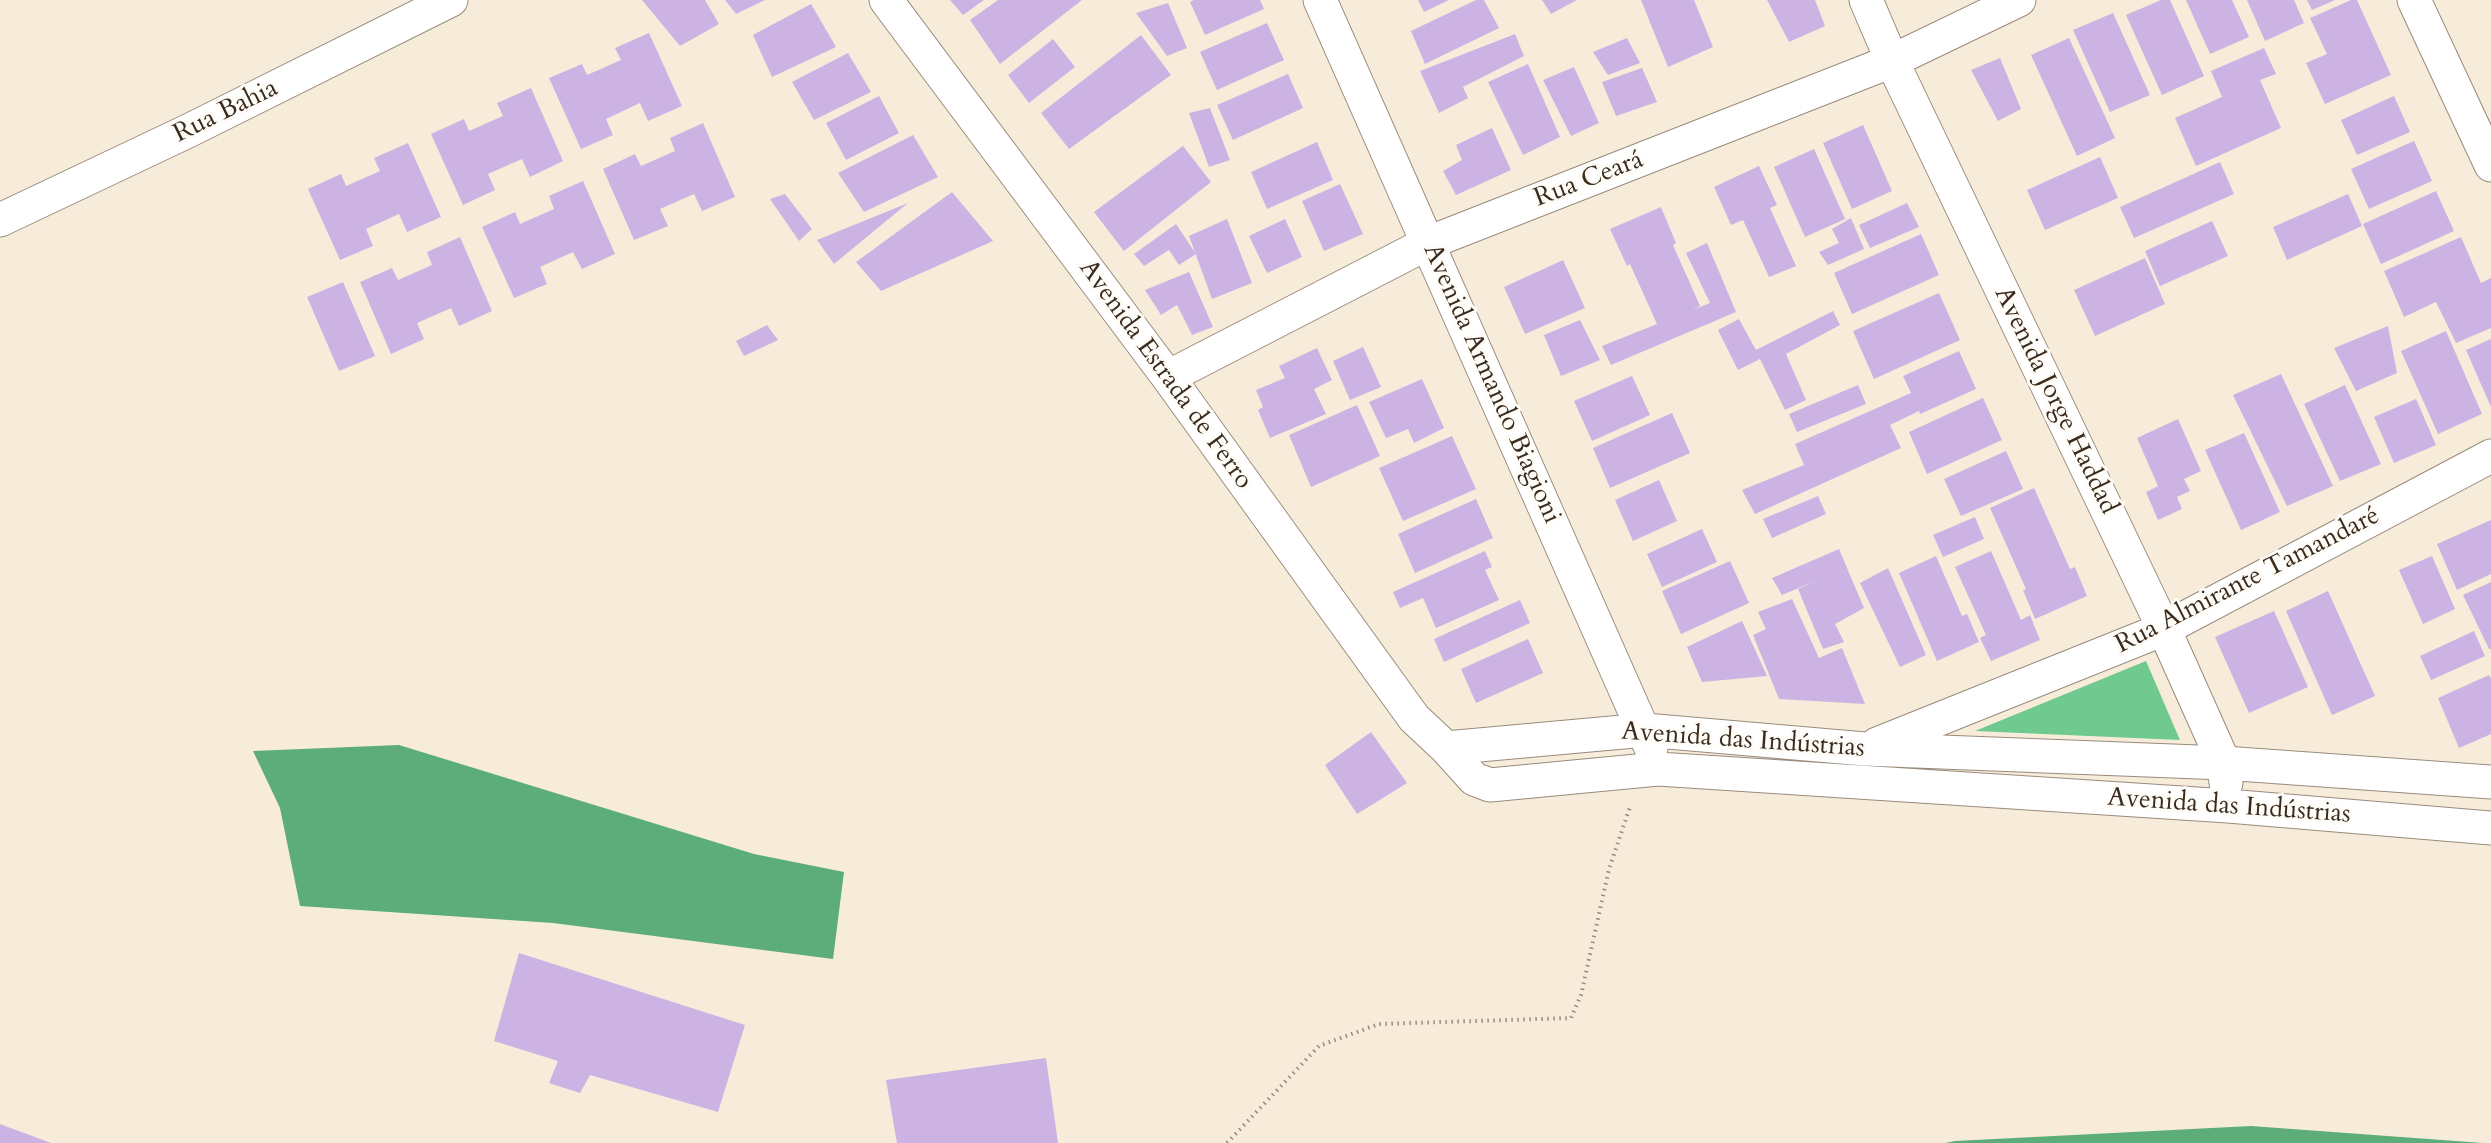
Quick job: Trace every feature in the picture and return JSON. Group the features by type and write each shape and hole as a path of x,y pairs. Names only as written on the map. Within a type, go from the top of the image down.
{"street":[{"name":"Rua Bahia","path":"0,220 188,131 451,0"},
{"name":"Avenida Estrada de Ferro","path":"886,0 1168,377 1414,718 1446,748"},
{"name":"Avenida Armando Biagioni","path":"1320,0 1645,730 1649,770"},
{"name":"Avenida Jorge Haddad","path":"1866,0 1892,61 2164,629 2224,763 2228,806"},
{"name":"Rua Ceará","path":"1168,377 1428,243 1892,61 2019,0"},
{"path":"2414,0 2491,165"},
{"name":"Rua Almirante Tamandaré","path":"1865,749 2164,629 2491,456"},
{"name":"Avenida das Indústrias","path":"1446,748 1645,730 1865,749 2224,763 2491,782"},
{"name":"Avenida das Indústrias","path":"1446,748 1474,778 1490,785 1649,770 2228,806 2491,828"}],"path":[{"path":"1227,1143 1319,1046 1379,1023 1571,1018 1581,994 1609,869 1649,770"}],"green space":[{"path":"2146,661 2180,740 1975,731"},
{"path":"399,745 754,854 844,872 833,959 553,923 300,906 280,808 253,751"},
{"path":"2251,1126 2483,1143 1945,1143 1955,1141"}],"building":[{"path":"642,0 705,0 719,24 680,46"},
{"path":"725,0 765,0 736,14"},
{"path":"950,0 984,0 963,15"},
{"path":"998,0 1082,0 1000,64 970,20"},
{"path":"1194,0 1260,0 1264,9 1205,35 1190,2"},
{"path":"1418,0 1449,0 1424,12"},
{"path":"1476,0 1484,0 1499,28 1425,64 1411,31"},
{"path":"1542,0 1577,0 1551,14"},
{"path":"1641,0 1694,0 1713,47 1668,67"},
{"path":"1767,0 1815,0 1825,26 1789,42"},
{"path":"2161,0 2170,0 2204,76 2162,95 2126,15"},
{"path":"2186,0 2232,0 2249,37 2210,54"},
{"path":"2247,0 2294,0 2304,23 2265,41"},
{"path":"2307,0 2335,0 2312,10"},
{"path":"2351,0 2357,0 2391,75 2325,104 2306,63 2327,54 2310,18"},
{"path":"1168,3 1187,48 1167,56 1136,13"},
{"path":"811,4 836,47 772,77 753,35"},
{"path":"2113,13 2150,95 2110,112 2073,30"},
{"path":"1267,23 1284,60 1217,90 1200,52"},
{"path":"649,33 682,106 648,121 640,103 606,119 613,135 581,149 549,78 582,64 587,75 621,60 615,48"},
{"path":"1515,34 1524,56 1463,87 1468,98 1439,113 1420,71"},
{"path":"1141,35 1171,75 1069,149 1041,113"},
{"path":"1627,38 1640,63 1608,75 1593,52"},
{"path":"2069,38 2115,138 2077,156 2031,55"},
{"path":"1053,39 1075,67 1029,103 1008,75"},
{"path":"2264,48 2276,74 2260,80 2281,128 2196,166 2175,118 2222,97 2211,71"},
{"path":"848,53 871,92 814,120 792,82"},
{"path":"2000,58 2021,109 1998,121 1971,70"},
{"path":"1528,64 1560,137 1523,155 1488,82"},
{"path":"1574,67 1599,123 1571,136 1543,80"},
{"path":"1642,68 1657,102 1616,116 1602,82"},
{"path":"1288,74 1303,108 1233,140 1217,105"},
{"path":"531,88 563,161 530,177 522,159 488,174 495,190 463,205 431,134 464,119 469,131 503,116 497,103"},
{"path":"879,96 899,133 846,160 826,123"},
{"path":"2394,96 2410,132 2357,155 2341,120"},
{"path":"1210,108 1230,160 1209,167 1189,113"},
{"path":"703,123 735,197 702,211 694,194 660,209 668,226 634,240 603,169 635,154 641,166 675,151 670,138"},
{"path":"1863,125 1892,191 1852,209 1823,143"},
{"path":"1492,128 1511,170 1456,195 1443,171 1462,160 1456,145"},
{"path":"913,135 938,177 864,212 838,173"},
{"path":"2414,141 2432,181 2369,209 2351,169"},
{"path":"1317,142 1333,180 1267,209 1251,172"},
{"path":"408,143 441,217 407,232 399,214 366,229 373,246 340,260 308,189 341,174 346,186 380,171 374,158"},
{"path":"1183,146 1211,182 1124,251 1094,212"},
{"path":"1814,149 1845,219 1805,237 1774,167"},
{"path":"2100,157 2118,198 2045,230 2027,190"},
{"path":"2220,162 2234,194 2134,238 2120,207"},
{"path":"1759,166 1777,205 1770,208 1796,266 1769,277 1743,220 1731,225 1714,187"},
{"path":"583,181 615,254 582,269 573,252 540,267 547,284 514,298 482,227 515,212 520,224 554,209 549,196"},
{"path":"1340,184 1363,234 1324,251 1302,201"},
{"path":"2436,191 2454,231 2381,264 2363,224"},
{"path":"952,192 993,241 881,291 856,262"},
{"path":"785,194 812,229 799,241 770,199"},
{"path":"2348,194 2362,226 2287,260 2273,227"},
{"path":"908,203 834,264 817,240"},
{"path":"1907,203 1919,227 1870,248 1859,225"},
{"path":"1661,207 1676,243 1673,245 1700,306 1692,310 1710,303 1686,253 1707,243 1736,312 1611,365 1602,346 1657,324 1630,264 1627,266 1610,229"},
{"path":"1851,218 1864,249 1828,265 1819,252 1839,243 1832,229"},
{"path":"1227,219 1252,283 1212,299 1189,236"},
{"path":"1285,219 1302,257 1267,273 1249,236"},
{"path":"2212,221 2228,256 2160,286 2145,251"},
{"path":"1176,224 1196,254 1179,265 1169,250 1144,266 1134,254"},
{"path":"1921,234 1939,275 1852,314 1834,273"},
{"path":"460,237 492,311 459,326 451,308 417,323 424,339 391,354 360,282 392,268 398,280 432,265 427,252"},
{"path":"2461,237 2481,283 2491,278 2491,328 2456,343 2436,302 2404,317 2384,271"},
{"path":"2145,258 2165,304 2095,336 2074,290"},
{"path":"1563,260 1585,308 1525,334 1504,287"},
{"path":"1189,272 1213,327 1192,335 1177,305 1161,315 1145,290"},
{"path":"343,282 375,356 339,371 307,297"},
{"path":"1939,293 1960,340 1874,379 1853,331"},
{"path":"1833,311 1840,325 1786,354 1806,400 1785,410 1760,359 1738,370 1718,330 1739,319 1756,350"},
{"path":"1580,320 1600,360 1561,376 1544,335"},
{"path":"767,325 778,340 744,356 736,341"},
{"path":"2388,326 2397,373 2356,391 2334,348"},
{"path":"2446,331 2482,414 2438,434 2401,351"},
{"path":"2491,339 2491,407 2466,350"},
{"path":"1363,347 1381,387 1350,400 1333,361"},
{"path":"1317,348 1332,380 1314,389 1326,414 1270,438 1258,410 1263,407 1256,390 1285,378 1279,366"},
{"path":"1959,351 1976,389 1890,425 1901,448 1755,514 1742,490 1804,465 1795,444 1911,393 1903,376"},
{"path":"2281,374 2333,486 2287,506 2233,395"},
{"path":"1632,376 1650,415 1592,441 1574,401"},
{"path":"1422,379 1444,428 1414,443 1408,429 1386,438 1369,402"},
{"path":"1858,385 1866,404 1797,432 1789,414"},
{"path":"2345,385 2381,464 2340,481 2304,404"},
{"path":"1983,398 2002,440 1927,474 1909,432"},
{"path":"2416,399 2436,445 2394,463 2374,417"},
{"path":"1357,405 1380,456 1311,487 1289,435"},
{"path":"1672,413 1690,453 1610,488 1593,448"},
{"path":"2178,419 2201,471 2184,479 2190,491 2177,497 2182,509 2158,520 2146,492 2158,486 2137,438"},
{"path":"2244,433 2280,512 2241,530 2205,450"},
{"path":"1452,436 1476,489 1403,521 1379,468"},
{"path":"2006,451 2023,489 1961,516 1944,479"},
{"path":"1659,480 1677,521 1633,541 1615,500"},
{"path":"2034,488 2070,569 2075,567 2087,596 2035,619 2023,590 2026,589 1990,508"},
{"path":"1818,496 1826,514 1772,538 1763,519"},
{"path":"1476,499 1493,538 1415,573 1398,534"},
{"path":"1975,517 1984,539 1943,557 1933,535"},
{"path":"2491,520 2491,574 2457,590 2437,544"},
{"path":"1702,529 1717,562 1662,587 1647,554"},
{"path":"1839,549 1864,608 1835,624 1844,642 1823,649 1798,589 1818,580 1782,595 1772,578"},
{"path":"1485,551 1492,567 1485,570 1499,600 1436,628 1423,598 1400,608 1393,592"},
{"path":"1991,551 2021,620 2030,615 2040,640 1991,661 1980,638 1986,635 1955,567"},
{"path":"1936,556 1962,616 1967,614 1979,642 1937,661 1899,573"},
{"path":"2432,556 2455,609 2423,624 2399,570"},
{"path":"1730,561 1749,603 1681,634 1662,591"},
{"path":"1888,568 1926,655 1900,667 1860,583"},
{"path":"2491,582 2491,649 2489,649 2463,595"},
{"path":"2328,591 2375,696 2332,715 2286,611"},
{"path":"1792,599 1819,658 1842,648 1865,704 1779,699 1753,635 1766,629 1758,612"},
{"path":"1520,600 1530,623 1444,662 1434,639"},
{"path":"2274,611 2308,687 2249,713 2215,637"},
{"path":"1742,621 1767,676 1702,682 1687,647"},
{"path":"2474,631 2485,656 2431,680 2420,656"},
{"path":"1528,639 1543,673 1476,703 1461,669"},
{"path":"2489,675 2491,679 2491,734 2459,748 2438,698"},
{"path":"1371,732 1407,783 1357,814 1325,765"},
{"path":"519,953 745,1025 718,1112 590,1075 580,1093 549,1083 558,1061 494,1041"},
{"path":"1046,1058 1058,1143 897,1143 886,1080"},
{"path":"0,1124 51,1143 0,1143"}]}
